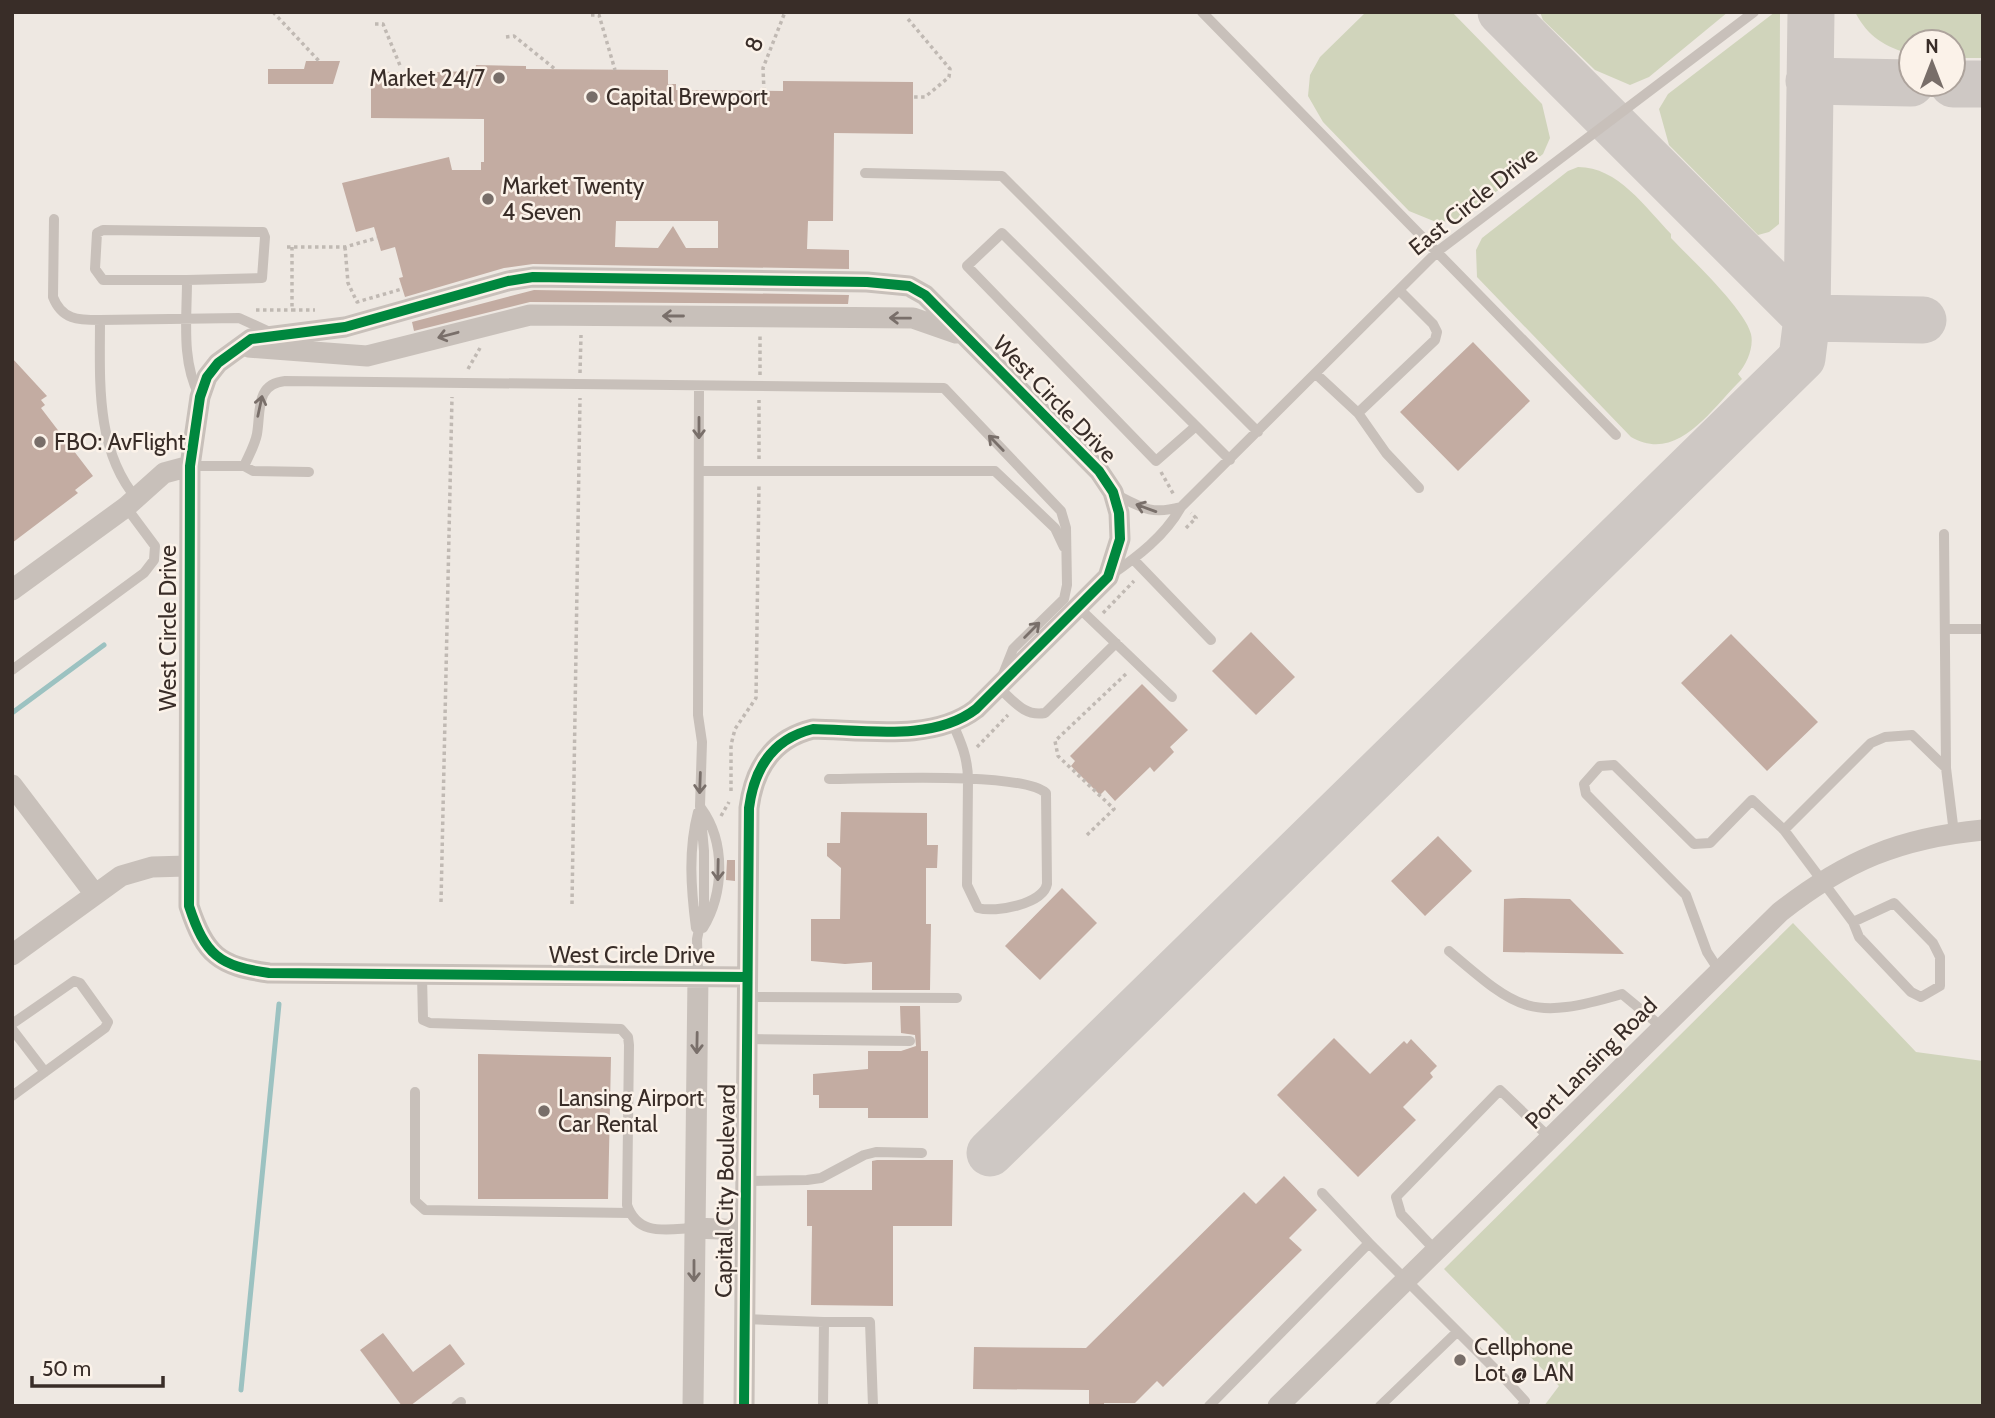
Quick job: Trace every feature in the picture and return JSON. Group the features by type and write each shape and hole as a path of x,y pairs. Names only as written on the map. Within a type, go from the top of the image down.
{"street":[{"name":"West Circle Drive","path":"533,277 867,282 909,286 925,295 1099,471 1113,492 1119,513 1120,539 1108,577 976,709 961,720 920,730 813,729 798,733 768,754 751,789 749,808 747,987 698,975 422,975 269,973 236,969 215,956 198,933 189,906 190,466 200,397 207,377 233,350 251,339 276,334 345,327 508,281 533,277"},
{"path":"233,350 248,347 366,356 514,317 582,315 914,318 931,322 965,337"},
{"path":"12,590 131,503 164,473 190,466"},
{"path":"12,785 94,893"},
{"name":"Port Lansing Road","path":"1278,1406 1780,912 1820,880 1857,861 1903,844 1983,830"},
{"path":"12,955 121,876 152,867 187,866"},
{"name":"Capital City Boulevard","path":"693,1406 698,975"},
{"name":"Capital City Boulevard","path":"744,1406 747,987"},
{"name":"Capital City Boulevard","path":"694,1228 745,1230"}],"lane":[{"path":"1202,12 1616,435"},
{"name":"East Circle Drive","path":"1108,577 1133,559 1172,522 1181,507 1438,251 1754,12"},
{"path":"865,173 1002,176 1258,432"},
{"path":"54,219 53,297 57,308 76,320 239,318 276,334"},
{"path":"103,230 263,232 265,249 262,278 187,280 103,280 95,270 97,233 103,230"},
{"path":"1196,426 1156,461 967,266 1002,233 1196,426 1230,460"},
{"path":"187,280 188,362 190,378 200,397"},
{"path":"1359,413 1435,340 1437,332 1433,324 1400,290"},
{"path":"12,670 144,573 154,560 155,546 131,503 104,424 100,394 100,320"},
{"path":"1316,374 1359,413 1386,453 1419,488"},
{"path":"244,466 254,444 258,408 267,388 276,382 944,388 1061,511 1066,528 1067,585 1064,599 1013,649 998,687 1026,712 1035,715 1045,713 1112,647"},
{"path":"698,975 697,939 704,906 704,851 700,806 702,741 698,715 699,386"},
{"path":"190,466 244,466 253,471 309,472"},
{"path":"699,471 995,471 1055,528 1066,552"},
{"path":"1113,492 1144,509 1160,513 1181,507"},
{"path":"1944,534 1947,629 1944,679 1946,768 1954,833"},
{"path":"1133,559 1211,640"},
{"path":"1078,607 1112,647 1172,697"},
{"path":"1947,629 1983,629"},
{"path":"828,779 968,780 1038,786 1046,793 1047,884 1039,898 989,911 978,908 967,886 968,780 965,752 952,723"},
{"path":"1784,830 1871,743 1885,737 1912,735 1946,768"},
{"path":"1720,972 1707,952 1686,895 1586,794 1584,784 1600,766 1614,765 1694,844 1704,846 1710,843 1752,800 1784,830 1853,922 1859,937 1911,992 1921,997 1940,986 1940,957 1933,943 1894,903 1853,922"},
{"path":"1449,951 1503,997 1534,1007 1564,1010 1622,994 1663,1028"},
{"path":"422,975 421,1014 423,1020 430,1023 613,1027 628,1037 627,1205 639,1226 653,1230 694,1228"},
{"path":"12,1096 45,1072 105,1028 108,1021 105,1014 80,983 74,981 12,1026 45,1072"},
{"path":"747,987 957,998"},
{"path":"747,1039 910,1041"},
{"path":"1437,1252 1401,1214 1396,1196 1500,1090 1551,1139"},
{"path":"415,1092 415,1201 418,1207 425,1210 630,1213"},
{"path":"746,1181 821,1178 864,1155 922,1153"},
{"path":"1322,1193 1525,1401 1522,1406"},
{"path":"1209,1406 1369,1243"},
{"path":"744,1320 870,1321 873,1406"},
{"path":"823,1406 824,1321"},
{"path":"1380,1406 1457,1332"}],"path":[{"path":"272,12 319,61"},
{"path":"591,15 599,15 615,70"},
{"path":"908,19 950,69 949,77 925,97 913,97"},
{"path":"375,24 383,24 401,68"},
{"path":"506,37 514,36 555,69"},
{"path":"286,247 345,247 377,238"},
{"path":"292,247 292,310 327,310"},
{"path":"345,247 348,283 357,302"},
{"path":"348,306 402,289"},
{"path":"572,904 582,315"},
{"path":"720,818 728,808 731,794 731,745 735,729 745,710 756,698 760,317"},
{"path":"441,902 452,409"},
{"path":"1087,835 1114,809 1058,755 1055,741 1128,673 1112,647"}],"green space":[{"path":"1366,12 1452,12 1542,104 1550,138 1543,154 1461,220 1436,222 1409,211 1323,122 1308,96 1310,75 1320,57"},
{"path":"1540,12 1728,12 1649,77 1630,85 1595,70 1543,20"},
{"path":"1775,12 1780,13 1779,224 1769,232 1758,235 1669,145 1659,109 1668,94"},
{"path":"1855,12 1983,12 1983,58 1967,58 1967,28 1897,28 1897,49 1885,44 1860,21"},
{"path":"1578,167 1606,174 1630,190 1728,298 1751,334 1749,355 1738,374 1742,379 1706,418 1679,438 1664,444 1648,443 1631,437 1477,277 1476,250 1482,238 1568,171"},
{"path":"1793,923 1916,1052 1983,1061 1983,1406 1544,1406 1559,1386 1444,1269"}],"building":[{"path":"306,61 340,61 333,84 268,84 268,69 304,69"},
{"path":"476,65 526,66 526,69 668,70 668,84 676,84 676,90 783,91 783,81 913,82 913,134 834,133 833,221 808,221 807,249 849,250 849,269 533,264 504,268 405,297 399,278 403,277 395,247 381,251 374,227 356,232 342,183 449,157 452,170 481,170 481,162 484,162 484,119 371,118 371,70 401,73 475,71","holes":["616,221 718,221 718,248 686,248 673,226 658,248 615,247"]},
{"path":"534,290 849,295 848,304 530,302 414,331 412,322"},
{"path":"1473,342 1530,401 1458,471 1400,412"},
{"name":"FBO: AvFlight","path":"12,358 47,396 41,400 45,405 41,408 93,476 75,490 78,493 12,543"},
{"path":"1251,632 1295,677 1256,715 1212,671"},
{"path":"1731,634 1818,722 1767,771 1681,683"},
{"path":"1142,684 1188,730 1170,747 1174,752 1154,772 1150,767 1115,801 1105,790 1100,795 1071,766 1075,761 1070,756"},
{"path":"841,812 927,813 927,845 938,845 937,868 926,868 926,924 931,924 930,990 872,990 872,962 845,964 811,961 811,919 840,919 841,868 827,856 827,843 840,843"},
{"path":"1438,836 1472,871 1425,916 1391,881"},
{"path":"727,860 735,860 735,881 726,880"},
{"path":"1062,888 1097,923 1040,980 1005,946"},
{"path":"1504,899 1570,899 1624,954 1503,952"},
{"path":"900,1006 920,1006 921,1051 928,1051 928,1118 868,1118 868,1108 819,1108 819,1095 813,1095 813,1074 868,1069 868,1051 901,1051 916,1046 915,1035 901,1033"},
{"path":"1334,1038 1370,1074 1404,1041 1407,1044 1411,1039 1437,1066 1430,1073 1433,1077 1403,1107 1416,1120 1358,1177 1277,1095"},
{"name":"Lansing Airport Car Rental","path":"478,1054 611,1057 608,1199 478,1199"},
{"path":"953,1160 952,1226 893,1226 893,1306 811,1305 812,1226 807,1226 807,1190 872,1190 872,1161"},
{"path":"1284,1176 1317,1210 1289,1238 1302,1250 1163,1387 1157,1381 1135,1403 1104,1403 1104,1406 1089,1406 1089,1390 973,1389 974,1347 1086,1348 1244,1192 1256,1204"},
{"path":"383,1333 413,1372 450,1344 465,1364 410,1406 402,1406 360,1350"}],"waterway":[{"path":"12,713 104,645"},
{"path":"241,1390 279,1004"}],"taxiway":[{"path":"990,1153 1802,358 1807,318 1501,12"},
{"path":"1811,12 1807,318 1923,320"},
{"path":"1809,81 1897,83"},
{"path":"1967,84 1983,84"}],"cycle path":[{"path":"744,1406 749,808 755,781 776,748 786,740 813,729 876,732 919,730 940,726 976,709 1108,577 1120,539 1119,513 1113,492 1099,471 925,295 909,286 867,282 533,277 508,281 345,327 251,339 218,363 207,377 200,397 190,466 189,906 208,947 226,962 269,973 747,977"}],"place":[{"name":"Market 24/7","path":"499,78"},
{"name":"Capital Brewport","path":"592,97"},
{"name":"Market Twenty 4 Seven","path":"488,199"},
{"name":"FBO: AvFlight","path":"40,442"},
{"name":"Lansing Airport Car Rental","path":"544,1111"},
{"name":"Cellphone Lot @ LAN","path":"1460,1360"}]}
